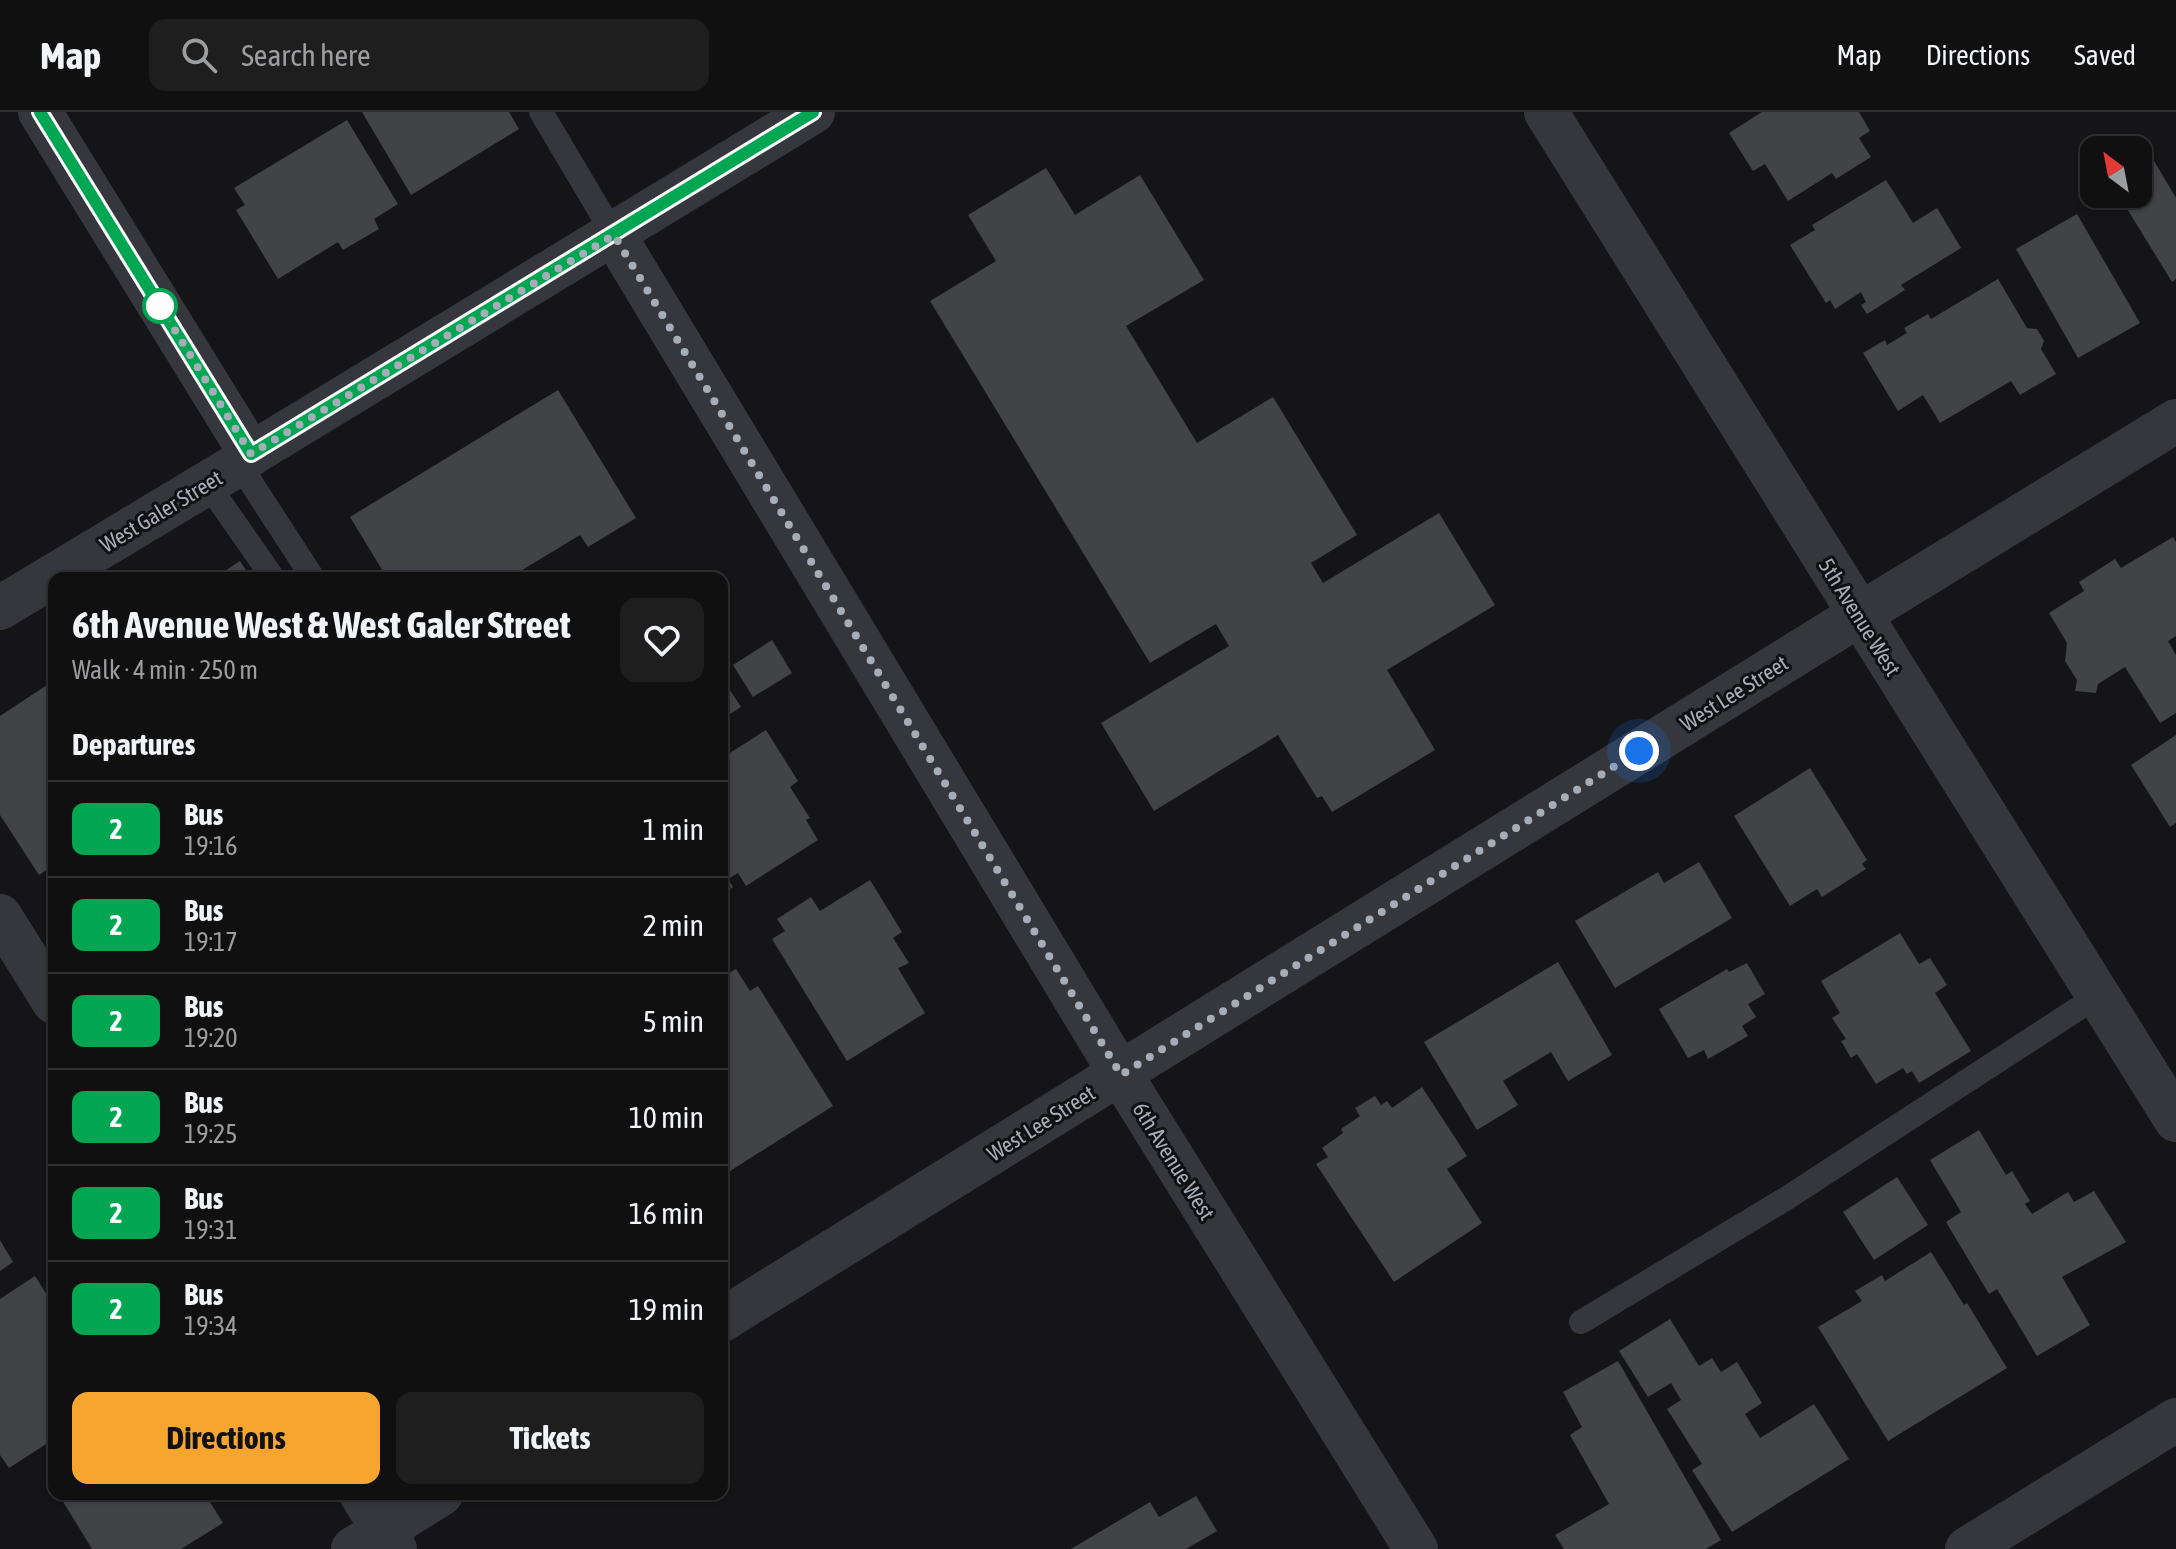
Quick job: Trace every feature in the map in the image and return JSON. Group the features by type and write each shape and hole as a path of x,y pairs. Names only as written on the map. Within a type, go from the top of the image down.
{"street":[{"path":"40,112 232,467"},
{"name":"West Galer Street","path":"59,572 813,112"},
{"name":"5th Avenue West","path":"1546,112 2176,1120"},
{"name":"6th Avenue West","path":"614,235 1121,1075 1416,1549"},
{"name":"West Lee Street","path":"728,1316 2176,421"},
{"name":"West Galer Street","path":"0,608 48,579"},
{"path":"0,916 48,992"},
{"path":"1967,1549 2176,1420"},
{"path":"373,1530 430,1500"}],"lane":[{"path":"541,112 614,235"},
{"path":"232,467 271,572"},
{"path":"232,467 309,572"},
{"path":"1581,1322 1787,1198 2099,995"}],"building":[{"path":"362,112 509,112 519,129 411,195"},
{"path":"1762,112 1859,112 1870,131 1859,138 1871,157 1836,179 1832,173 1788,201 1765,164 1753,171 1729,133"},
{"path":"347,120 398,204 374,219 379,229 343,250 338,242 278,279 236,210 245,205 234,188"},
{"path":"2152,158 2176,198 2176,279 2172,282 2127,208 2152,208"},
{"path":"1046,168 1075,215 1140,175 1204,280 1126,326 1197,443 1273,397 1357,535 1311,563 1323,583 1439,513 1495,605 1387,670 1435,750 1332,812 1322,796 1317,798 1278,735 1154,811 1101,723 1229,646 1216,624 1150,663 930,301 996,261 968,215"},
{"path":"1886,180 1913,223 1937,208 1961,248 1901,285 1905,290 1867,314 1861,305 1866,302 1861,292 1835,309 1830,300 1826,303 1790,245 1815,230 1812,225"},
{"path":"2077,214 2140,323 2078,358 2016,249"},
{"path":"1998,279 2027,328 2037,329 2044,341 2041,349 2056,374 2020,395 2011,381 1940,423 1923,395 1898,411 1863,353 1885,340 1887,345 1907,333 1904,328 1928,314 1931,319"},
{"path":"558,390 636,518 588,547 580,535 519,572 383,572 350,517"},
{"path":"2173,537 2176,542 2176,636 2168,641 2176,655 2176,713 2160,723 2125,667 2098,684 2096,693 2075,691 2077,680 2065,661 2067,643 2049,613 2084,591 2079,582 2115,559 2121,568"},
{"path":"240,561 247,572 223,572"},
{"path":"772,640 792,673 753,697 733,665"},
{"path":"48,686 48,869 39,875 0,815 0,716"},
{"path":"728,687 741,707 728,715"},
{"path":"766,730 798,781 790,787 810,818 806,820 818,840 746,886 738,873 728,879 728,754"},
{"path":"2176,735 2176,823 2170,827 2131,765"},
{"path":"1810,768 1867,860 1862,864 1866,869 1822,897 1817,889 1790,906 1734,816"},
{"path":"1699,862 1732,918 1615,988 1575,921 1658,872 1664,883"},
{"path":"870,880 902,932 893,938 909,963 898,968 925,1013 847,1061 772,939 785,931 777,919 811,897 820,911"},
{"path":"1900,933 1919,964 1930,958 1947,985 1935,993 1971,1051 1919,1083 1912,1071 1907,1074 1903,1068 1876,1084 1857,1054 1851,1058 1841,1041 1846,1039 1832,1018 1840,1013 1821,981"},
{"path":"1558,962 1612,1055 1568,1081 1551,1052 1503,1081 1518,1105 1477,1130 1424,1042"},
{"path":"1747,963 1765,994 1748,1004 1756,1017 1742,1026 1748,1036 1708,1059 1704,1050 1688,1058 1659,1009 1727,969 1729,972"},
{"path":"736,969 750,991 758,986 833,1106 728,1172 728,974"},
{"path":"1422,1087 1467,1156 1447,1169 1482,1223 1394,1282 1316,1164 1328,1157 1322,1148 1360,1116 1355,1108 1375,1096 1381,1105 1387,1101 1392,1108"},
{"path":"1979,1130 2006,1175 2012,1171 2030,1201 2025,1204 2032,1214 2068,1192 2074,1202 2094,1191 2126,1242 2062,1277 2090,1325 2037,1356 1997,1289 1989,1294 1946,1222 1961,1212 1930,1160"},
{"path":"1897,1177 1928,1225 1874,1260 1843,1212"},
{"path":"0,1240 13,1262 0,1271"},
{"path":"1931,1252 2007,1368 1888,1441 1818,1327 1862,1301 1855,1291 1882,1275 1885,1281"},
{"path":"35,1276 48,1297 48,1443 9,1468 0,1455 0,1299"},
{"path":"1670,1319 1699,1366 1712,1358 1721,1372 1737,1362 1762,1403 1745,1414 1760,1438 1814,1404 1849,1459 1732,1532 1692,1470 1702,1464 1667,1409 1681,1400 1671,1383 1648,1397 1619,1351"},
{"path":"1618,1361 1721,1540 1706,1549 1564,1549 1555,1535 1609,1504 1570,1435 1582,1427 1563,1392"},
{"path":"1196,1496 1217,1531 1186,1549 1071,1549 1150,1502 1159,1517"},
{"path":"62,1500 209,1500 223,1523 181,1549 92,1549"}],"bus line":[{"name":"2","path":"40,112 251,454 813,112"}],"route":[{"path":"160,306 251,454 614,235 1121,1075 1639,751"}]}
